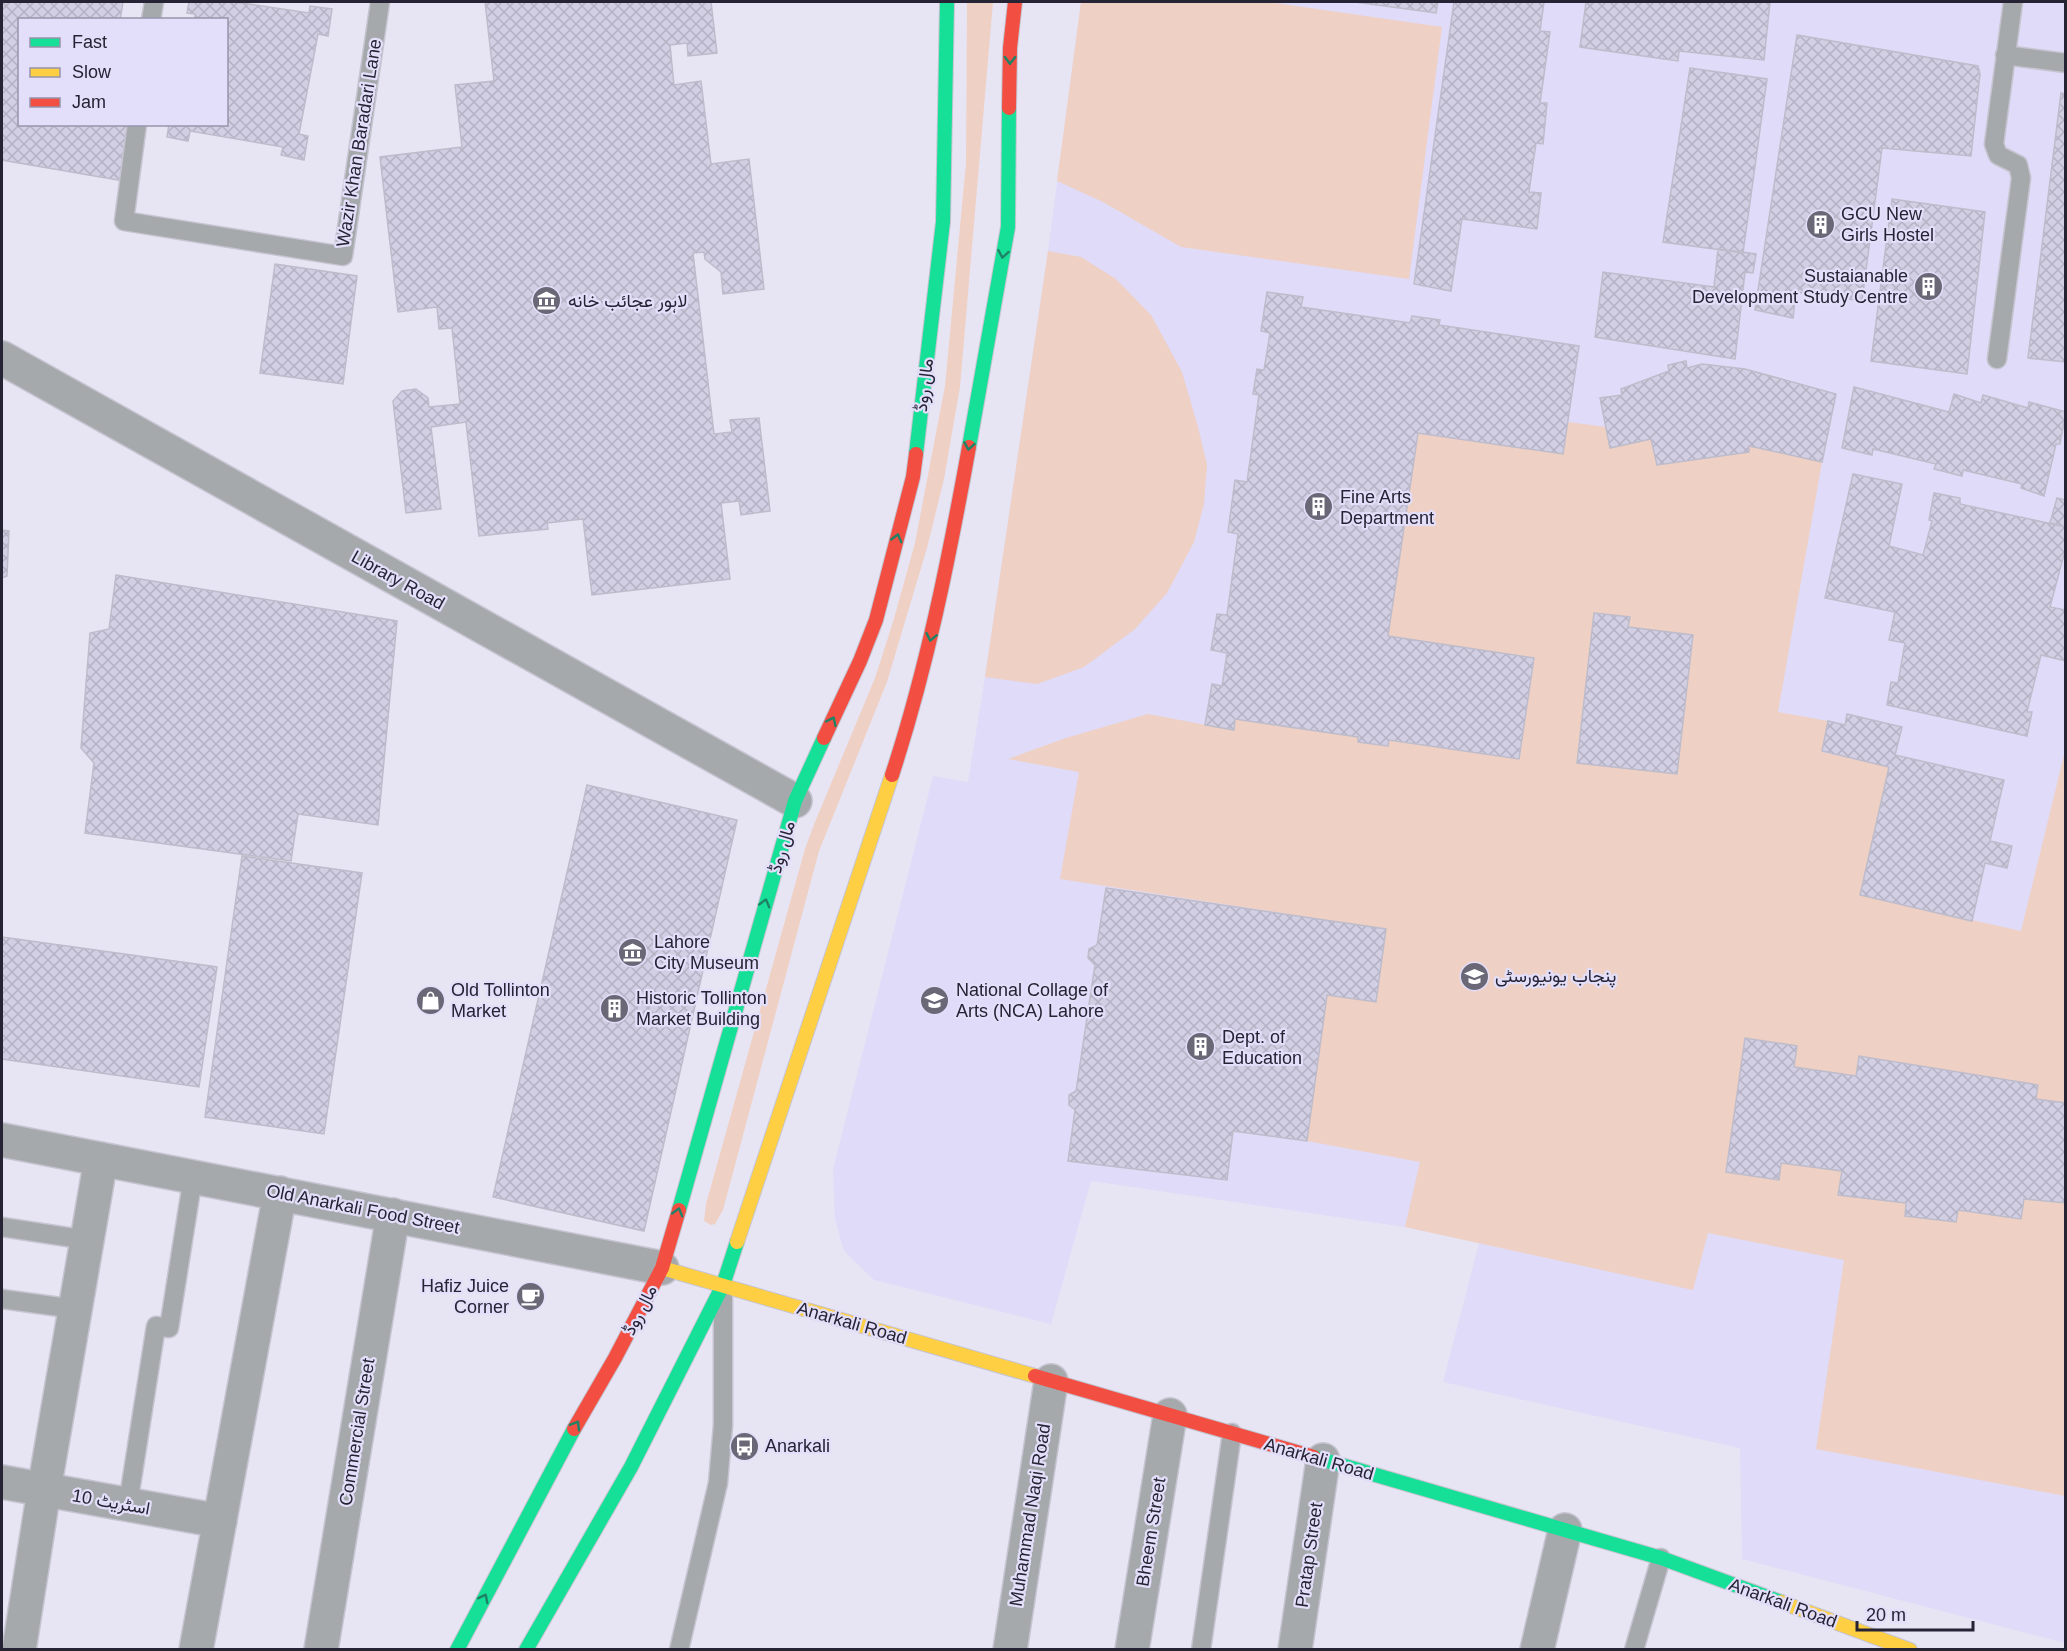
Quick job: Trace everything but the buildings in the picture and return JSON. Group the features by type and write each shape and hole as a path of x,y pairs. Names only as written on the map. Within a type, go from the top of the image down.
{"main road":[{"name":"مال روڈ","path":"458,1650 558,1456 615,1358 662,1268 795,801 860,661 876,620 914,477 943,222 947,2"},
{"path":"526,1650 632,1467 723,1285 912,713 953,537 1008,227 1010,48 1015,2"},
{"name":"Old Anarkali Food Street","path":"662,1268 723,1285"},
{"name":"Anarkali Road","path":"723,1285 1661,1558 1910,1650"}],"street":[{"name":"Library Road","path":"2,358 795,801"},
{"name":"Old Anarkali Food Street","path":"2,1140 662,1268"},
{"path":"19,1650 101,1159"},
{"path":"196,1650 280,1193"},
{"name":"Commercial Street","path":"321,1650 393,1215"},
{"name":"Muhammad Naqi Road","path":"1010,1650 1051,1380"},
{"name":"Bheem Street","path":"1132,1650 1170,1415"},
{"name":"Pratap Street","path":"1295,1650 1323,1460"},
{"name":"اسٹریٹ 10","path":"2,1482 220,1521"},
{"path":"1537,1650 1565,1530"}],"lane":[{"path":"151,18 154,2"},
{"name":"Wazir Khan Baradari Lane","path":"137,126 124,221 343,256 380,2"},
{"path":"1997,359 2021,178 2018,165 1998,155 1994,144 2013,2"},
{"path":"2005,55 2066,63"},
{"path":"128,1504 156,1326 169,1328 193,1177"},
{"path":"2,1227 87,1240"},
{"path":"679,1650 718,1483 723,1425 723,1285"},
{"path":"2,1299 75,1310"},
{"path":"1201,1650 1232,1433"},
{"path":"1634,1650 1661,1558"}],"shaded area":[{"path":"967,2 993,2 960,387 944,479 927,548 887,682 819,851 723,1210 715,1224 711,1225 704,1221 706,1204 805,849 875,678 915,543 945,386 966,163"},
{"name":"پنجاب یونیورسٹی","path":"1081,2 2065,2 2065,1643 1742,1559 1740,1448 1443,1382 1479,1243 1405,1227 1091,1181 1051,1324 874,1280 844,1251 835,1219 833,1169 933,776 968,782 1048,251"},
{"path":"1081,2 1268,2 1442,27 1409,279 1181,247 1103,202 1057,181"},
{"path":"1048,251 1081,257 1116,279 1151,315 1182,372 1207,465 1204,504 1194,542 1167,593 1135,629 1084,667 1037,684 985,677"},
{"path":"1568,422 1606,427 1651,439 1657,465 1749,452 1749,446 1822,462 1778,712 1828,721 1822,752 1889,767 1860,895 2021,931 2065,751 2065,1496 1816,1449 1844,1260 1708,1233 1693,1290 1405,1227 1420,1162 1307,1141 1327,995 1376,1001 1386,929 1060,879 1079,772 1008,759 1066,738 1148,714 1233,730 1235,719 1358,737 1358,742 1388,746 1389,740 1519,759 1534,658 1388,636 1418,433 1563,454"}],"traffic: fast":[{"path":"916,454 943,222 947,2"},
{"path":"969,447 1008,227 1009,108"},
{"path":"679,1210 795,801 824,738"},
{"path":"526,1650 631,1467 723,1285 737,1242"},
{"path":"457,1650 574,1429"},
{"path":"1314,1457 1661,1558 1781,1602"}],"traffic: slow":[{"path":"737,1242 892,775"},
{"path":"662,1268 1035,1376"},
{"path":"1781,1602 1910,1650"}],"traffic: jam":[{"path":"1009,108 1010,48 1015,2"},
{"path":"892,775 905,735 936,612 969,447"},
{"path":"824,738 860,661 876,620 913,477 916,454"},
{"path":"574,1429 615,1358 662,1268 679,1210"},
{"path":"1035,1376 1314,1457"}],"place":[{"name":"GCU New Girls Hostel","path":"1820,224"},
{"name":"Sustaianable Development Study Centre","path":"1929,286"},
{"name":"لاہور عجائب خانه","path":"547,301"},
{"name":"Fine Arts Department","path":"1319,507"},
{"name":"Lahore City Museum","path":"633,952"},
{"name":"پنجاب یونیورسٹی","path":"1474,976"},
{"name":"Old Tollinton Market","path":"430,1000"},
{"name":"National Collage of Arts (NCA) Lahore","path":"935,1000"},
{"name":"Historic Tollinton Market Building","path":"615,1008"},
{"name":"Dept. of Education","path":"1201,1047"},
{"name":"Hafiz Juice Corner","path":"530,1296"},
{"name":"Anarkali","path":"744,1446"}]}
